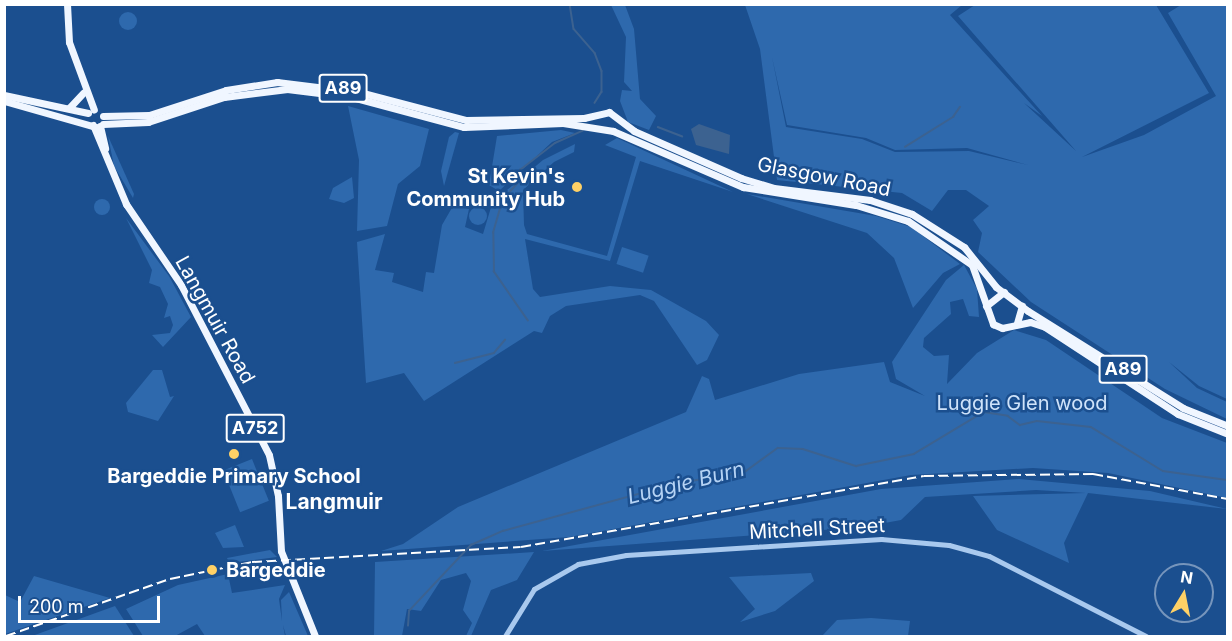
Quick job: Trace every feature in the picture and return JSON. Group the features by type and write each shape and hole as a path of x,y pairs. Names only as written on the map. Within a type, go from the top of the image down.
{"main road":[{"name":"A752","path":"67,4 67,30 94,118"},
{"name":"A752","path":"80,74 83,93 94,118"},
{"name":"A89","path":"4,94 69,108 94,118 148,115 226,90 293,82 359,92 466,120 599,116 609,112 617,120"},
{"name":"A89","path":"4,101 118,124 161,119 252,91 287,89 352,97 464,127 548,123 613,131"},
{"path":"69,108 83,93"},
{"path":"597,128 599,116"},
{"name":"Langmuir Road","path":"94,118 103,139 108,162"},
{"name":"Langmuir Road","path":"94,118 108,162 131,212 181,285 269,454 278,496 281,551 315,636"},
{"path":"613,131 617,120"},
{"name":"Glasgow Road","path":"617,120 744,183"},
{"path":"103,139 118,124"},
{"name":"Glasgow Road","path":"613,131 744,183 897,207 934,225 968,250 1005,292 1022,306 1183,408 1227,426"},
{"name":"Glasgow Road","path":"822,197 884,212 932,233 979,275 993,324 1017,323 1045,327 1178,414 1227,434"},
{"path":"987,306 1005,292"},
{"path":"1017,323 1022,306"}],"street":[{"name":"Mitchell Street","path":"505,636 534,589 578,564 881,539 949,545 989,556 1146,636"}],"green space":[{"path":"611,5 625,5 634,29 640,99 656,116 649,130 628,122 620,101 622,90 632,91 624,82 626,37"},
{"path":"745,5 962,5 950,15 1042,116 1024,103 1076,151 958,16 975,5 1156,5 1209,93 1082,157 1144,135 1216,96 1168,13 1181,5 1227,5 1227,399 1199,386 1169,362 1197,388 1227,402 1227,419 1165,389 1031,302 978,252 982,233 973,220 989,206 966,190 948,190 932,211 902,193 777,180 760,49","holes":["772,57 787,125 866,138 895,150 967,148 1028,165 969,151 895,152 862,139 786,127"]},
{"path":"128,12 134,15 137,21 134,27 128,30 122,27 119,21 122,15"},
{"path":"348,106 429,129 420,166 398,184 387,226 357,231 359,160"},
{"path":"561,130 575,133 552,142 499,191 489,185 497,136"},
{"path":"455,132 459,133 444,186 441,171 449,137"},
{"path":"108,136 134,194 133,198 114,166"},
{"path":"617,138 733,192 640,161 610,261 525,239 533,289 540,297 610,286 651,290 706,321 719,335 707,360 697,365 654,301 640,295 566,306 550,316 542,333 534,331 424,401 404,373 366,383 357,242 385,234 375,270 394,273 392,282 423,292 426,272 434,273 442,225 453,206 469,209 465,227 483,234 495,194 501,195 543,160 575,144 574,152 554,162 523,190 524,225 527,234 607,256 636,157 605,145"},
{"path":"352,177 354,198 344,203 329,199 333,188"},
{"path":"747,194 876,216 911,227 960,264 943,273 913,308 894,258 867,233"},
{"path":"102,199 108,201 110,207 108,213 102,215 96,213 94,207 96,201"},
{"path":"474,207 482,207 487,212 485,223 474,225 469,220 469,212"},
{"path":"126,218 169,276 191,317 163,347 152,335 170,333 173,325 170,316 164,318 168,304 160,287 149,283 152,270"},
{"path":"622,247 649,256 643,273 616,264"},
{"name":"Luggie Glen wood","path":"964,265 977,289 979,317 969,316 963,299 950,302 951,314 924,338 923,347 934,356 949,355 947,384 977,353 1014,330 1046,340 1162,418 1227,443 1227,498 1108,473 1033,468 911,475 569,537 381,551 403,544 458,507 686,412 702,376 709,379 715,400 799,374 884,362 890,382 925,396 896,379 892,362 946,280"},
{"path":"153,370 162,370 170,397 174,396 158,421 128,412 126,403"},
{"path":"252,459 269,501 240,512 223,471"},
{"path":"1019,479 1150,491 1227,509 1088,493 1064,543 1069,563 997,530 973,496 1086,493 1036,490 925,497 901,520 863,527 542,551 881,489"},
{"path":"235,525 244,547 223,548 215,533"},
{"path":"270,550 277,557 229,563 227,558"},
{"path":"534,552 517,580 491,590 471,636 466,636 472,623 463,610 471,581 466,573 441,580 421,611 407,609 402,636 374,636 375,562"},
{"path":"811,573 814,581 775,611 740,622 755,609 729,577"},
{"path":"228,574 232,593 285,585 279,599 282,621 281,600 289,592 308,636 286,636 283,625 285,636 205,636 197,624 175,636 143,636 126,609 178,585"},
{"path":"34,576 110,598 5,634 5,595 20,602"},
{"path":"115,606 134,636 32,636"},
{"path":"871,618 910,621 908,636 822,636 837,620"}],"shaded area":[{"path":"699,124 730,135 729,154 696,145 691,129"}],"waterway":[{"path":"570,4 574,29 595,53 602,71 602,92 595,103"},
{"path":"905,147 953,117 960,107"},
{"path":"658,127 682,136"},
{"path":"528,321 494,272 493,233 503,199 520,181 520,170 555,143 582,131"},
{"path":"455,363 494,353 505,340"},
{"name":"Luggie Burn","path":"408,626 409,611 471,545 503,531 675,484 746,471 778,448 803,449 856,466 914,454 984,412 1008,416 1020,425 1037,421 1091,427 1163,471 1228,480"}],"railway":[{"path":"6,636 170,579 252,562 521,547 924,476 1093,474 1228,499"}],"place":[{"name":"St Kevin's Community Hub","path":"577,187"},
{"name":"Bargeddie Primary School","path":"234,454"},
{"name":"Bargeddie","path":"212,570"}],"district":[{"name":"Langmuir","path":"334,502"}]}
